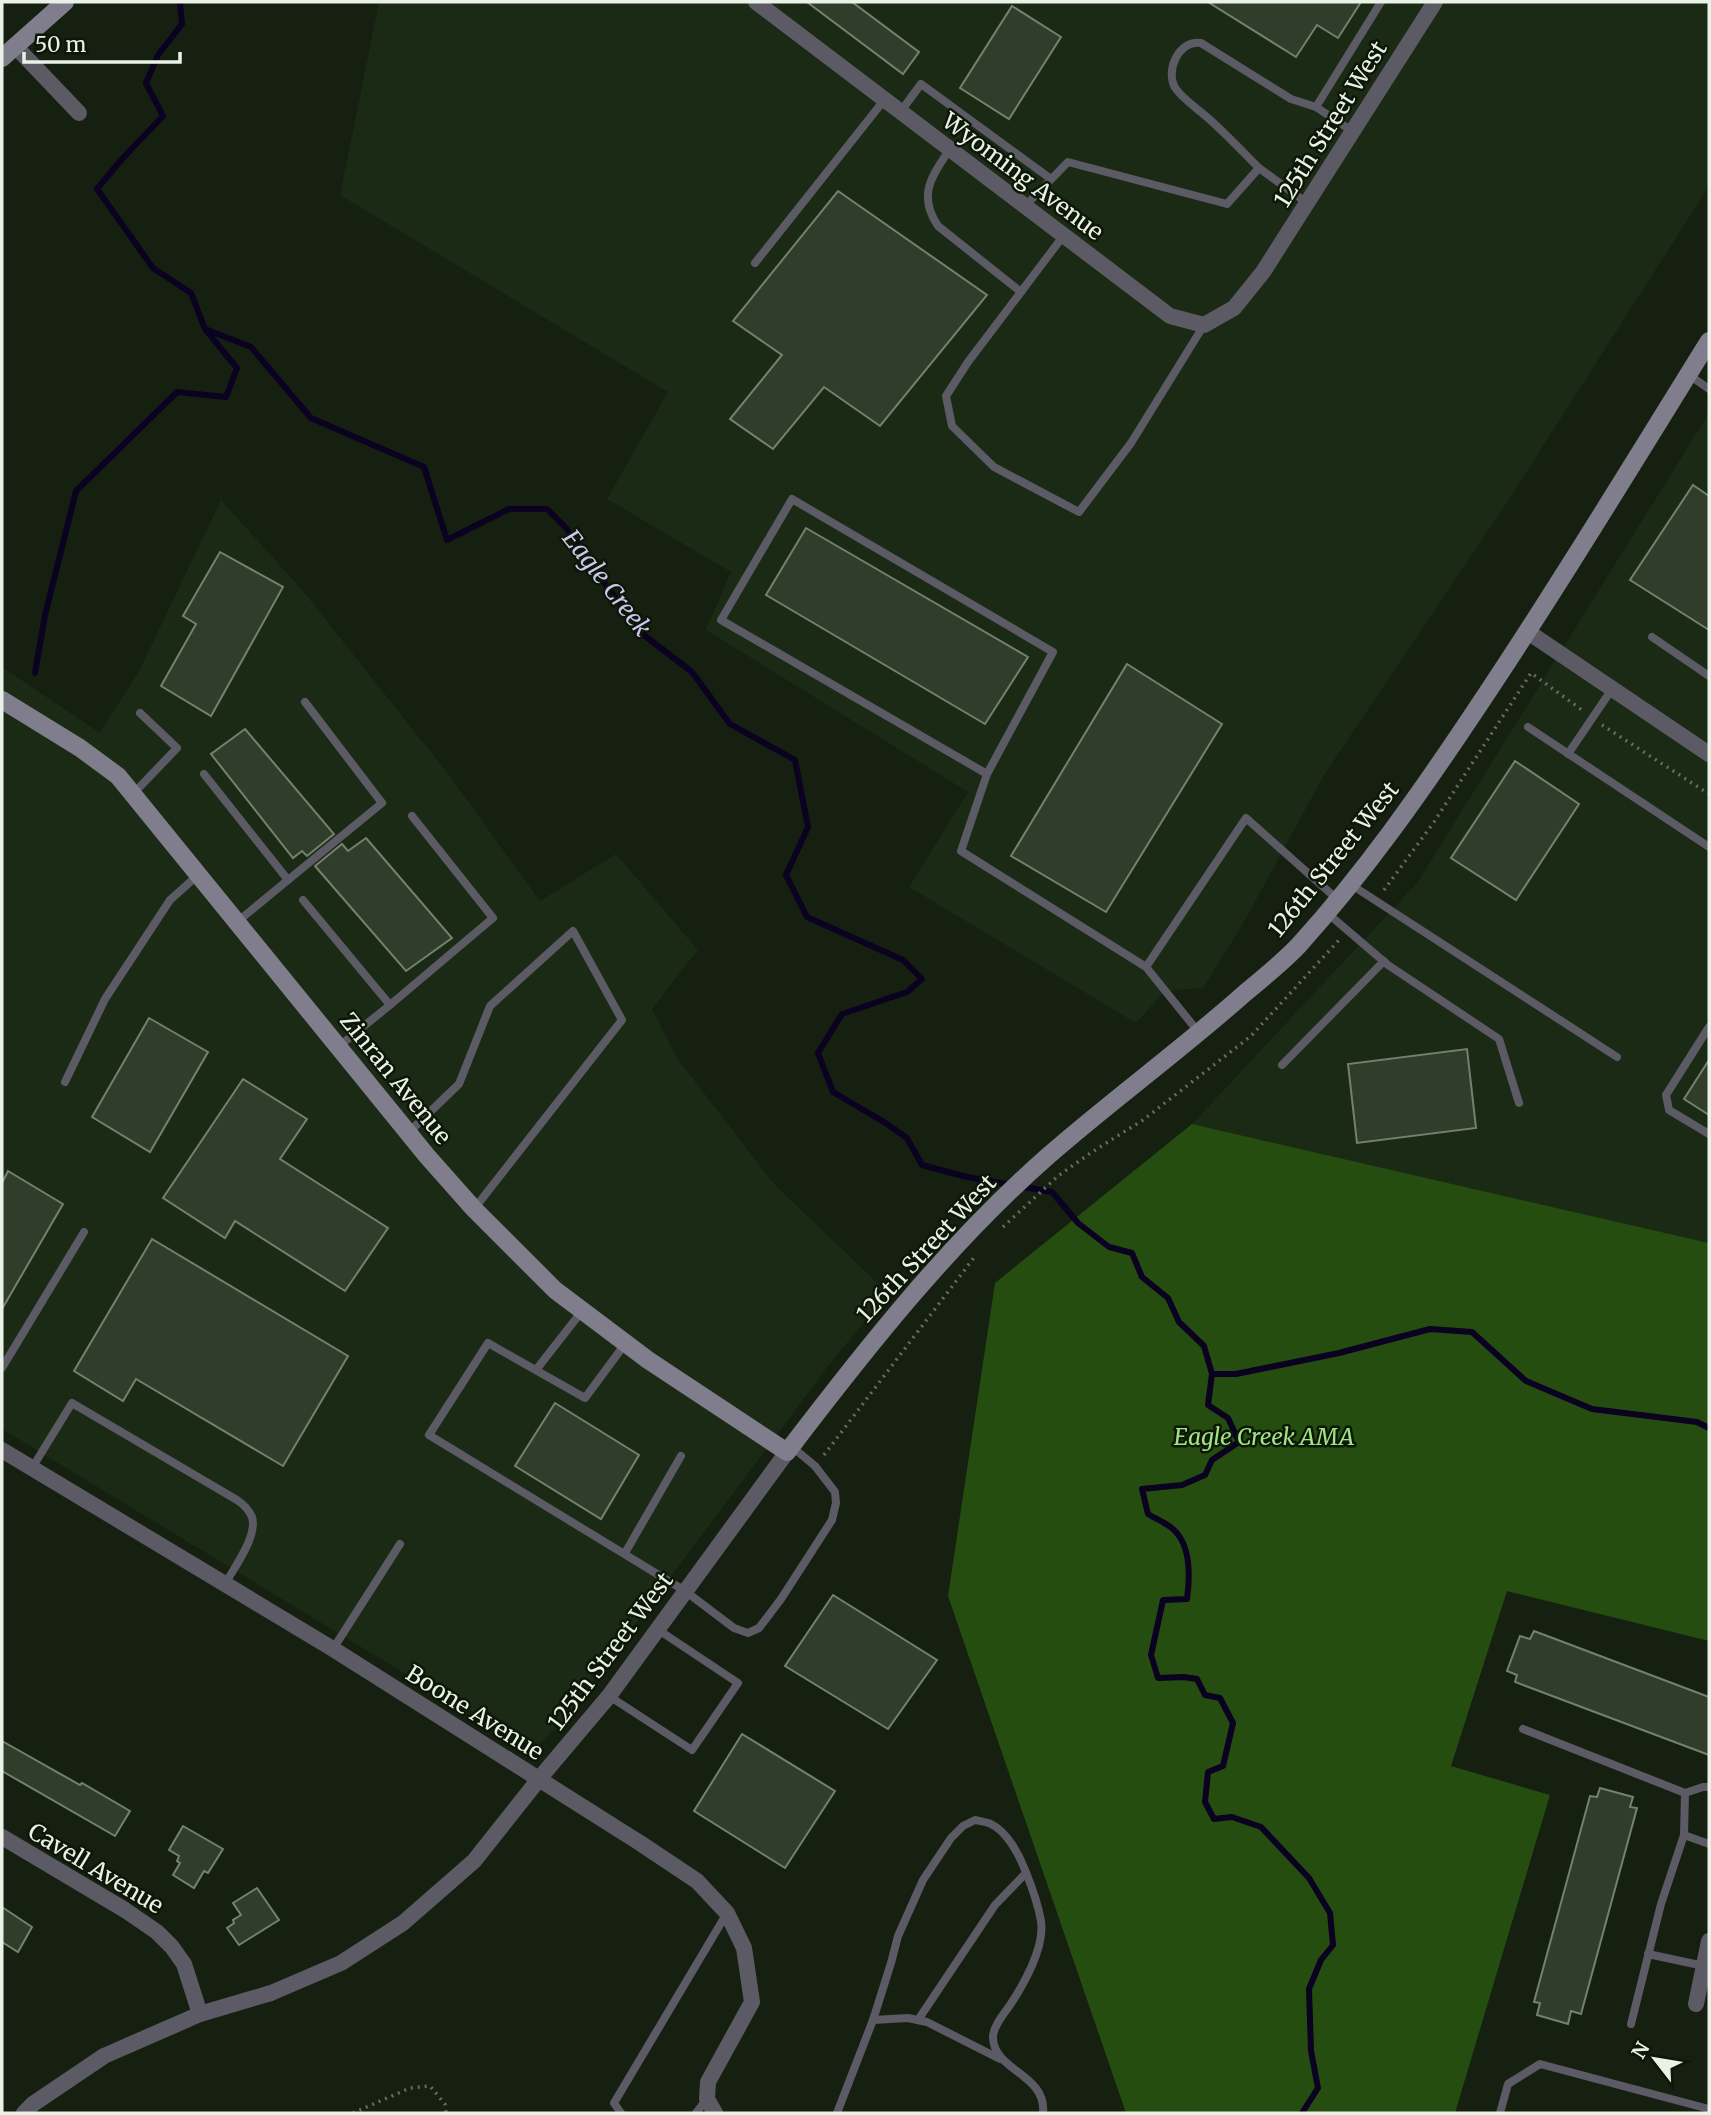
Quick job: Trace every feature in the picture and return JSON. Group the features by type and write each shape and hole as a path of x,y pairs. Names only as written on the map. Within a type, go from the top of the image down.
{"street":[{"path":"65,2 8,52 79,113"},
{"name":"Wyoming Avenue","path":"755,2 1170,316 1204,325"},
{"name":"125th Street West","path":"1204,325 1234,308 1263,272 1435,2"},
{"name":"126th Street West","path":"790,1449 886,1324 972,1228 1047,1157 1199,1034 1297,947 1332,906 1375,854 1435,771 1528,632 1709,341"},
{"path":"1528,632 1709,754"},
{"name":"Zinran Avenue","path":"3,706 80,748 118,776 408,1133 474,1209 555,1290 648,1360 790,1449"},
{"name":"125th Street West","path":"24,2113 33,2104 104,2056 200,2014 271,1993 341,1964 402,1923 474,1861 609,1696 790,1449"},
{"name":"Boone Avenue","path":"2,1450 333,1649 697,1881 727,1913 744,1948 752,2002 708,2082 711,2106"},
{"name":"Cavell Avenue","path":"2,1838 125,1910 157,1932 184,1964 200,2014"},
{"path":"1696,2004 1706,1967 1709,1941"}],"lane":[{"path":"1316,107 1381,2"},
{"path":"1307,202 1259,167 1222,130 1178,93 1171,82 1171,69 1187,45 1201,43 1290,99 1316,107 1352,131"},
{"path":"901,111 920,84 1051,179"},
{"path":"755,263 885,99"},
{"path":"950,149 931,178 927,198 929,213 938,226 1021,292"},
{"path":"1026,205 1068,162 1227,204 1259,167"},
{"path":"1064,235 968,362 946,396 952,426 994,467 1079,512 1131,443 1204,325"},
{"path":"1688,374 1709,389"},
{"path":"987,774 721,620 792,499 1053,652 987,774 961,851 1146,967 1199,1034"},
{"path":"1651,637 1709,676"},
{"path":"1568,754 1612,689"},
{"path":"237,922 382,803 305,702"},
{"path":"133,794 177,748 140,713"},
{"path":"1528,727 1709,847"},
{"path":"204,774 288,880"},
{"path":"338,1047 493,918 412,816"},
{"path":"1146,967 1246,818 1332,906 1348,930 1384,961 1499,1039 1519,1103"},
{"path":"65,1082 112,988 170,900 198,875"},
{"path":"1350,884 1617,1057"},
{"path":"303,901 390,1005"},
{"path":"408,1133 459,1084 490,1006 573,931 622,1020 474,1209"},
{"path":"1282,1065 1384,961"},
{"path":"1709,1027 1666,1095 1669,1110 1709,1134"},
{"path":"2,1368 84,1232"},
{"path":"536,1370 582,1311"},
{"path":"626,1344 585,1398 488,1343 429,1435 625,1553 685,1591 734,1628 748,1633 759,1628 781,1599 832,1520 836,1503 835,1492 816,1466 790,1449"},
{"path":"32,1468 72,1403 221,1490 245,1507 252,1517 250,1538 225,1584"},
{"path":"625,1553 681,1456"},
{"path":"333,1649 400,1544"},
{"path":"609,1696 692,1750 738,1683 657,1629"},
{"path":"1523,1729 1685,1793 1709,1787"},
{"path":"1631,2024 1661,1905 1684,1835 1685,1793"},
{"path":"837,2113 873,2020 898,1936 923,1880 951,1838 963,1826 975,1820 992,1824 1008,1839 1026,1872 1042,1924 1037,1953 1020,1991 992,2035 1001,2059"},
{"path":"1684,1835 1709,1844"},
{"path":"918,2020 995,1905 1026,1872"},
{"path":"621,2113 614,2103 727,1913"},
{"path":"1648,1954 1706,1967"},
{"path":"873,2020 908,2018 927,2022 1001,2059 1033,2085 1044,2102 1043,2113"},
{"path":"1500,2113 1508,2084 1540,2064 1709,2109"},
{"path":"695,2113 711,2106"}],"path":[{"path":"1375,901 1434,822 1531,673 1592,718 1709,794"},
{"path":"1003,1228 1058,1177 1143,1120 1251,1036 1348,930"},
{"path":"816,1466 976,1255"},
{"path":"353,2113 410,2088 430,2086 445,2104 446,2113"}],"shaded area":[{"path":"379,2 1709,2 1709,186 1508,501 1324,775 1244,922 1203,988 1165,991 1136,1023 909,887 968,792 706,630 731,572 607,499 668,392 340,195"},
{"path":"1709,413 1709,1243 1192,1124 1417,883"},
{"path":"221,500 303,591 449,775 540,901 616,854 698,950 652,1009 677,1058 774,1184 888,1293 828,1366 566,1717 536,1747 399,1670 2,1429 2,667 100,733 140,669"}],"green space":[{"name":"Eagle Creek AMA","path":"1192,1124 1709,1243 1709,1641 1507,1591 1451,1766 1550,1795 1455,2113 1126,2113 948,1596 995,1283"}],"building":[{"path":"807,2 852,2 919,52 903,74"},
{"path":"1208,2 1361,2 1338,38 1317,25 1296,57"},
{"path":"1012,6 1061,37 1009,119 960,88"},
{"path":"838,191 987,295 880,426 824,387 773,449 730,419 782,355 733,321"},
{"path":"1693,485 1709,496 1709,630 1630,580"},
{"path":"806,528 1028,657 985,724 766,595"},
{"path":"220,552 283,587 211,716 161,686 196,624 183,616"},
{"path":"1127,664 1222,724 1106,912 1011,856"},
{"path":"245,729 334,834 307,856 302,851 293,858 211,754"},
{"path":"1515,761 1579,804 1516,900 1451,858"},
{"path":"366,838 452,938 406,971 315,866 342,844 348,851"},
{"path":"149,1018 208,1052 150,1152 92,1117"},
{"path":"1467,1049 1476,1128 1357,1143 1348,1064"},
{"path":"1709,1060 1709,1115 1684,1099"},
{"path":"243,1079 307,1119 280,1159 388,1228 345,1291 235,1221 225,1238 163,1198"},
{"path":"8,1171 63,1204 2,1309 2,1183"},
{"path":"152,1239 348,1356 283,1466 136,1379 123,1401 74,1371"},
{"path":"555,1403 639,1455 601,1519 515,1466"},
{"path":"833,1595 937,1660 888,1729 785,1666"},
{"path":"1534,1631 1709,1697 1709,1755 1515,1682 1517,1675 1507,1671 1520,1636 1530,1639"},
{"path":"742,1734 835,1791 785,1868 694,1811"},
{"path":"2,1741 130,1811 115,1836 2,1771"},
{"path":"1600,1788 1633,1797 1630,1807 1637,1808 1581,2014 1571,2011 1568,2024 1537,2015 1540,2003 1534,2002 1590,1796 1597,1797"},
{"path":"183,1826 223,1849 208,1873 204,1871 194,1888 173,1875 180,1863 177,1861 179,1856 169,1850"},
{"path":"257,1888 279,1920 239,1945 227,1928 241,1915 233,1903"},
{"path":"2,1907 32,1927 18,1952 2,1942"}],"waterway":[{"path":"35,673 45,615 76,491 177,392 226,397 237,368 205,329 191,293 153,268 97,189 163,116 146,83 158,55 182,24 180,2"},
{"name":"Eagle Creek","path":"205,329 251,347 311,418 424,467 447,540 509,509 547,509 566,528 645,636 692,672 730,724 795,760 808,827 786,875 807,917 903,960 922,979 907,992 842,1014 818,1053 833,1092 907,1138 922,1165 967,1177 1052,1192 1078,1223 1109,1247 1132,1253 1142,1277 1168,1298 1179,1322 1204,1346 1212,1374 1208,1405 1228,1418 1239,1442 1212,1460 1205,1475 1182,1485 1142,1489 1148,1514 1170,1527 1179,1536 1186,1552 1189,1571 1187,1599 1163,1600 1151,1655 1158,1678 1197,1679 1205,1695 1220,1698 1233,1723 1223,1766 1208,1772 1205,1802 1214,1819 1232,1817 1261,1827 1309,1878 1330,1913 1333,1945 1321,1960 1309,1989 1311,2051 1318,2088 1302,2113"},
{"path":"1212,1374 1236,1374 1339,1353 1430,1329 1472,1332 1526,1381 1592,1409 1697,1422 1709,1428"}]}
